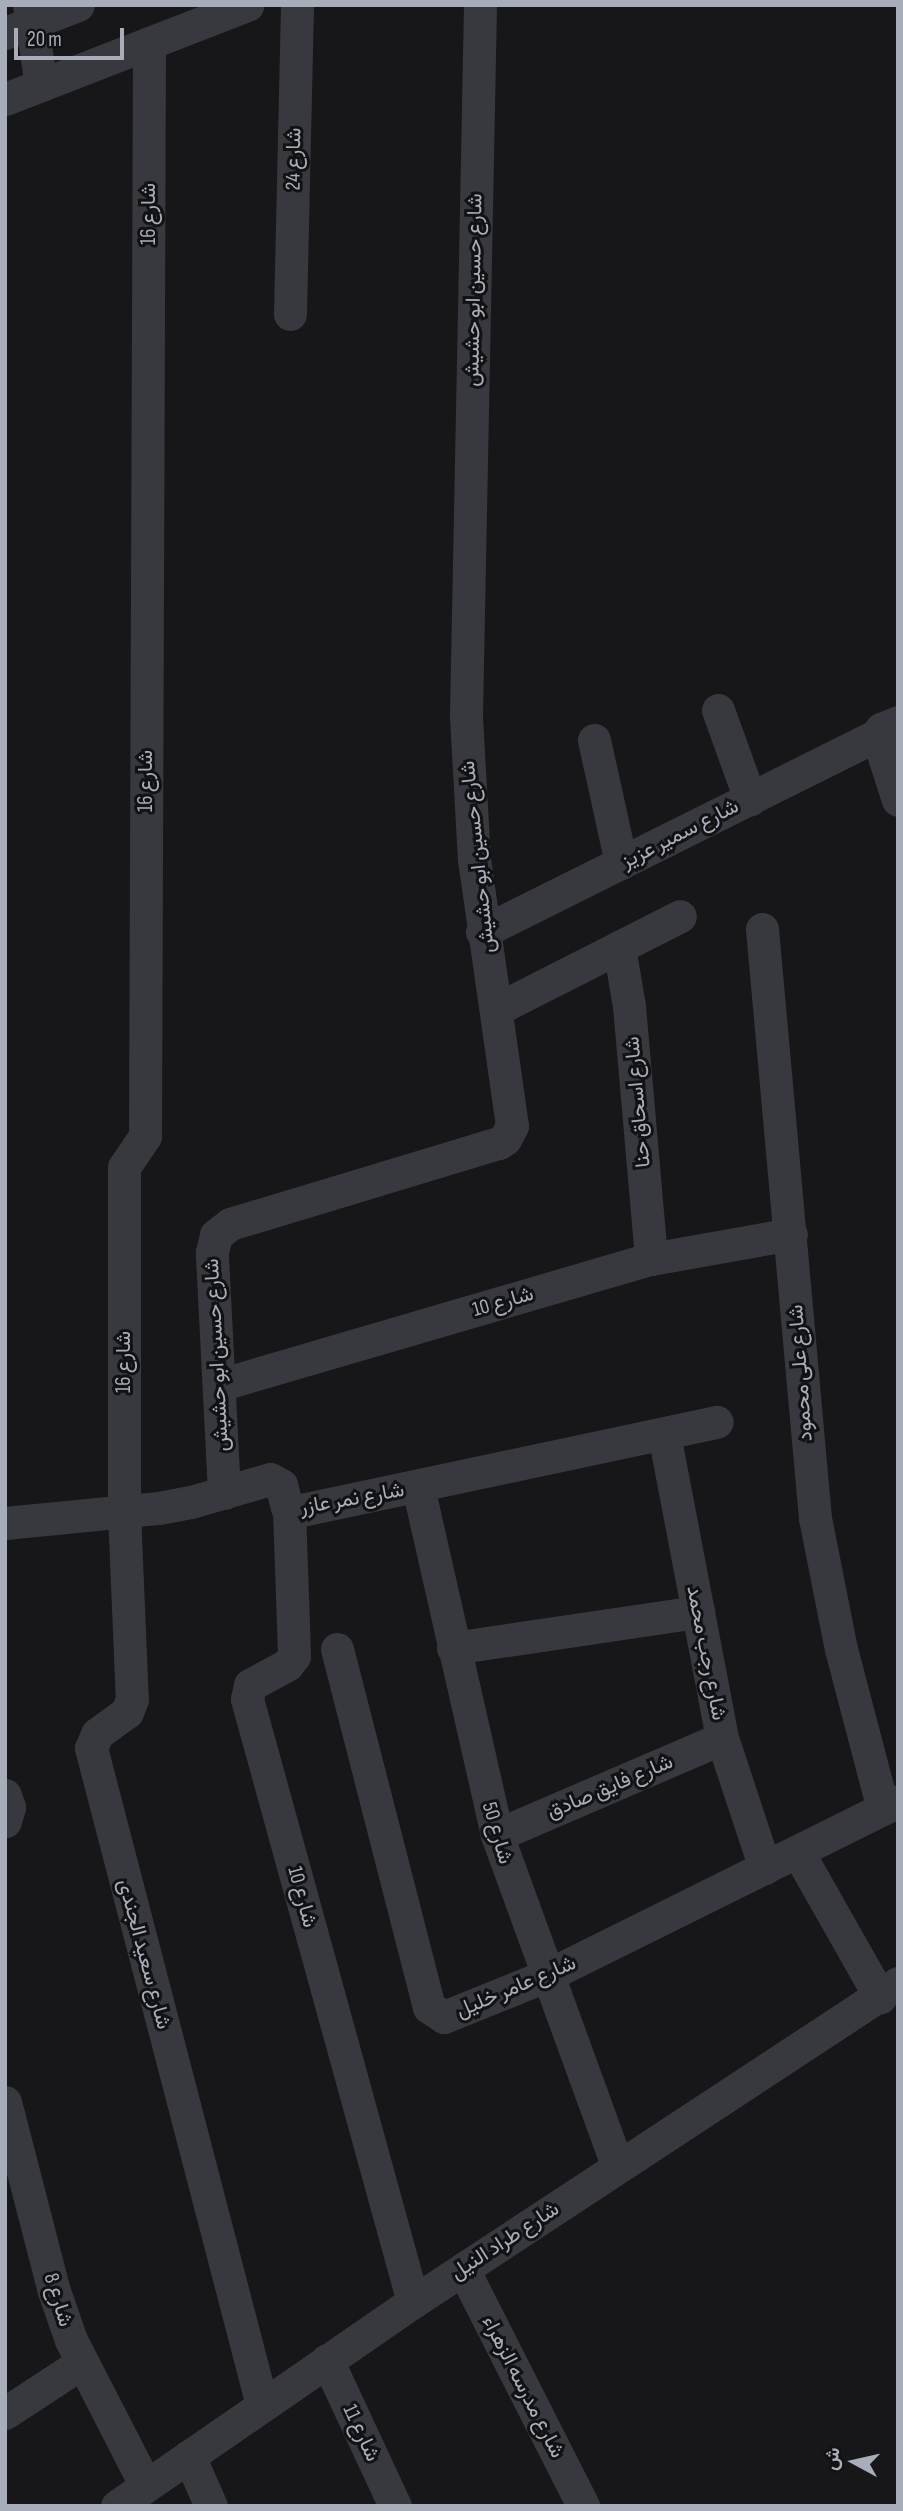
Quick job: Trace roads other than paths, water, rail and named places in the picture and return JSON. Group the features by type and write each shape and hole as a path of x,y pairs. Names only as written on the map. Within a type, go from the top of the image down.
{"street":[{"path":"41,85 22,20 78,5"},
{"path":"5,99 149,43 186,17 247,5"},
{"name":"شارع 24","path":"290,314 297,5"},
{"name":"شارع حسين ابو حشيش","path":"224,1493 212,1252 216,1235 230,1224 505,1139 510,1133 512,1119 482,932 468,788 466,715 480,5"},
{"name":"شارع 16","path":"124,1512 124,1167 145,1136 149,43"},
{"path":"718,710 750,799"},
{"path":"887,728 898,800"},
{"name":"شارع سمير عزيز","path":"482,932 887,728"},
{"path":"594,740 621,863"},
{"path":"496,1009 680,916"},
{"name":"شارع على محمود","path":"762,929 815,1517 841,1649 890,1805"},
{"name":"شارع اسحاق حنا","path":"619,947 629,1006 651,1259"},
{"name":"شارع 10","path":"219,1385 651,1259 790,1234"},
{"name":"شارع نمر عازر","path":"5,1523 124,1512 191,1502 275,1479 281,1485 289,1510 418,1487 717,1422"},
{"name":"شارع رجب محمد","path":"664,1434 722,1738 765,1868"},
{"name":"شارع 50","path":"418,1487 497,1835 618,2167"},
{"name":"شارع 10","path":"289,1510 294,1656 287,1665 250,1685 247,1699 413,2302"},
{"name":"شارع سعيد الجندى","path":"124,1512 132,1699 127,1712 97,1734 91,1748 92,1756 262,2404"},
{"path":"453,1647 698,1612"},
{"name":"شارع عامر خليل","path":"337,1649 429,2007 444,2017 548,1975 890,1805"},
{"name":"شارع فايق صادق","path":"497,1835 722,1738"},
{"path":"798,1852 889,1990"},
{"name":"شارع طراد النيل","path":"117,2506 413,2302 889,1990"},
{"name":"شارع 8","path":"5,2102 54,2291 80,2364 146,2486"},
{"name":"شارع مدرسه الزهراء","path":"463,2269 583,2506"},
{"name":"شارع 11","path":"327,2360 395,2506"},
{"path":"5,2413 80,2364"},
{"path":"189,2456 211,2506"}]}
